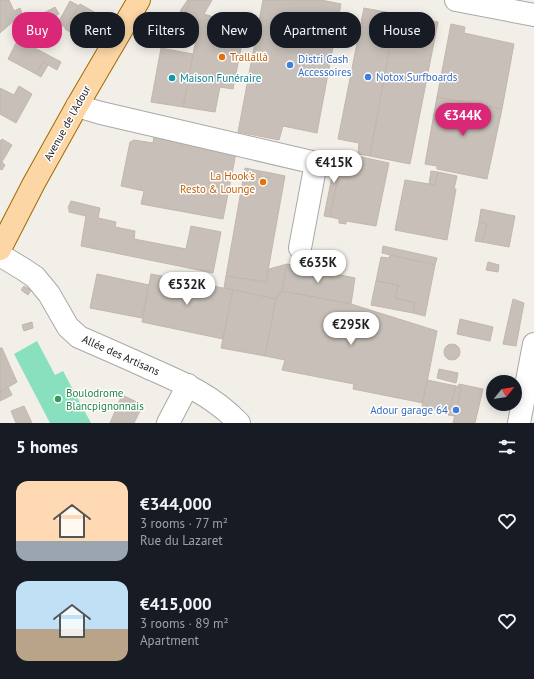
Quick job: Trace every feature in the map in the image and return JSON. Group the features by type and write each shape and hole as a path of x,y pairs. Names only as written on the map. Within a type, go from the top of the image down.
{"main road":[{"name":"Avenue de l'Adour","path":"0,249 34,183 139,0"}],"street":[{"path":"456,0 534,15"},
{"path":"77,106 100,113 316,163 300,248"},
{"name":"Allée des Artisans","path":"0,255 35,277 49,294 68,327 79,337 188,385 212,399 231,414 239,423"},
{"path":"519,423 534,344"},
{"path":"168,423 188,385"}],"green space":[{"name":"Boulodrome Blancpignonnais","path":"37,341 55,375 63,371 91,423 50,423 14,354"}],"building":[{"path":"0,0 9,0 14,11 20,8 21,12 12,12 12,22 0,33"},
{"path":"212,0 204,14 207,15 207,48 241,48 233,89 220,87 215,112 183,107 194,48 199,48 199,12 185,12 190,3 187,1"},
{"name":"Distri Cash Accessoires","path":"263,0 321,0 341,4 340,12 270,12 270,48 333,48 317,133 283,126 279,140 238,132 254,48 262,48 262,12 261,12"},
{"path":"70,1 79,6 75,12 70,12 70,21 66,28 62,26 62,16"},
{"path":"187,1 190,3 185,12 180,11"},
{"path":"80,4 94,12 75,12"},
{"path":"55,7 58,12 46,12"},
{"name":"Notox Surfboards","path":"364,8 385,12 369,12 369,48 390,48 370,156 358,154 359,143 338,139 356,48 361,48 361,23"},
{"path":"70,21 70,32 65,29"},
{"path":"435,21 438,22 435,37"},
{"path":"451,24 465,27 464,33 514,44 502,109 437,97"},
{"path":"14,48 35,48 61,62 57,70 43,62 36,74 8,59"},
{"name":"Maison Funéraire","path":"161,48 193,54 183,107 151,102"},
{"path":"390,48 433,48 410,164 370,156"},
{"path":"43,62 48,65 41,77 36,74"},
{"path":"19,86 32,94 16,123 0,114 0,88 14,95"},
{"path":"437,97 502,109 487,179 437,169 437,166 425,164"},
{"path":"154,136 236,153 223,219 141,204 144,191 121,186 130,142 134,140 153,143"},
{"path":"2,139 12,145 2,162 5,165 2,170 0,169 0,141"},
{"path":"337,152 343,153 330,217 324,216"},
{"path":"343,153 389,163 376,226 346,221 346,224 339,223 339,219 330,217"},
{"path":"245,168 260,171 259,176 270,178 271,173 285,176 266,282 226,276"},
{"path":"260,171 271,173 270,178 259,176"},
{"path":"431,171 438,172 435,185 429,184"},
{"path":"438,172 457,176 447,240 395,230 405,180 435,185"},
{"path":"71,201 100,208 98,218 116,222 115,227 135,231 134,239 186,249 191,226 221,232 213,273 81,246 86,216 69,212 68,208"},
{"path":"481,209 515,216 509,247 482,242 487,224 479,222"},
{"path":"479,222 487,224 482,242 475,241"},
{"path":"383,246 437,258 435,265 382,253"},
{"path":"390,255 435,265 425,316 413,313 415,303 395,298 398,285 376,281 381,257 389,258"},
{"path":"488,262 499,265 498,272 486,270"},
{"path":"287,264 355,278 351,304 282,291"},
{"path":"287,264 282,291 276,299 224,288 226,276 266,282 269,269"},
{"path":"97,274 149,285 142,318 90,308"},
{"path":"151,274 233,290 223,339 142,322"},
{"path":"376,281 398,285 395,298 415,303 413,313 371,305"},
{"path":"24,286 31,290 28,295 21,290"},
{"path":"233,290 276,299 265,356 221,348"},
{"path":"282,291 351,304 437,331 423,403 353,389 354,384 282,370 285,360 265,356 276,299"},
{"path":"513,299 524,303 516,346 503,344"},
{"path":"460,319 493,327 490,341 457,334"},
{"path":"32,322 33,328 24,331 22,325"},
{"path":"452,344 458,346 460,352 458,358 452,360 446,358 444,352 446,346"},
{"path":"0,348 2,348 17,382 0,392"},
{"path":"439,369 458,373 456,383 437,378"},
{"path":"427,380 456,386 449,412 422,406"},
{"path":"459,384 483,389 475,423 453,423 461,388 458,387"},
{"path":"456,386 461,388 455,416 448,415"},
{"path":"8,387 12,395 0,401 0,392"},
{"path":"122,395 143,405 134,423 110,423"},
{"path":"24,406 32,423 16,423 11,411"}],"place":[{"name":"Trallallà","path":"222,57"},
{"name":"Distri Cash Accessoires","path":"290,65"},
{"name":"Notox Surfboards","path":"368,77"},
{"name":"Maison Funéraire","path":"172,78"},
{"name":"La Hook's Resto & Lounge","path":"263,182"},
{"name":"Boulodrome Blancpignonnais","path":"58,399"},
{"name":"Adour garage 64","path":"456,410"}]}
